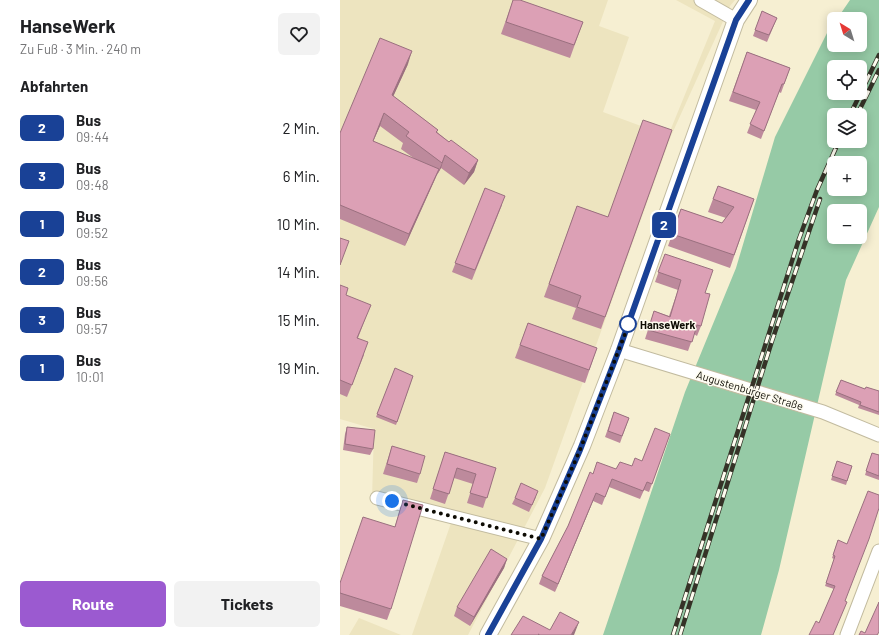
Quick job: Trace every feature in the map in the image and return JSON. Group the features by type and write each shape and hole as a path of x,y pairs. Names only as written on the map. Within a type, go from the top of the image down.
{"main road":[{"path":"488,635 541,539 580,450 619,350 736,20 749,0"}],"street":[{"path":"701,0 736,20"},
{"name":"Augustenburger Straße","path":"619,350 823,412 879,435"},
{"path":"377,498 541,539"},
{"path":"847,635 879,551"}],"shaded area":[{"path":"340,0 608,0 599,26 629,37 603,112 668,136 715,21 676,0 735,0 730,6 671,136 545,488 468,635 412,635 451,523 372,499 374,429 340,419"},
{"path":"359,618 401,635 349,635"}],"green space":[{"path":"850,0 879,0 879,207 867,234 867,204 827,204 827,244 862,244 846,280 779,570 761,635 603,635 685,392 736,268 775,137 827,33 827,52 867,52 867,12 842,12"}],"building":[{"path":"513,0 520,0 583,22 574,45 506,22"},
{"path":"762,11 777,18 769,35 755,30"},
{"path":"380,38 412,51 392,95 438,130 436,132 449,142 451,140 478,160 469,173 445,155 442,163 406,136 409,132 384,113 373,141 439,169 409,234 340,205 340,133"},
{"path":"747,52 790,68 784,84 782,84 764,131 750,124 760,102 733,92"},
{"path":"643,120 672,130 605,317 577,307 581,296 549,284 577,206 608,217"},
{"path":"718,186 754,199 734,255 672,234 681,209 722,223 734,207 713,199"},
{"path":"485,188 505,196 475,270 455,263"},
{"path":"340,238 349,241 340,265"},
{"path":"665,254 713,270 705,293 710,294 701,326 697,325 692,342 648,330 654,311 670,317 681,280 658,272"},
{"path":"340,285 348,288 346,295 371,305 357,338 368,342 352,385 340,380"},
{"path":"528,323 597,348 589,370 520,345"},
{"path":"395,368 413,376 397,422 377,414"},
{"path":"841,380 865,389 866,387 879,391 879,412 860,405 861,402 836,392"},
{"path":"614,412 629,418 622,436 608,431"},
{"path":"347,427 375,430 373,449 345,444"},
{"path":"655,428 670,434 652,484 647,482 643,491 612,479 605,497 596,493 558,584 542,576 568,526 590,472 593,474 597,462 616,469 620,462 632,466 635,458 642,461"},
{"path":"392,446 425,456 420,474 387,464"},
{"path":"445,452 496,468 487,498 470,493 476,474 457,468 449,494 433,489"},
{"path":"872,453 879,455 879,476 866,471"},
{"path":"837,461 852,466 847,481 832,476"},
{"path":"521,483 538,491 532,505 515,498"},
{"path":"868,491 879,495 879,508 869,539 845,601 847,602 833,635 809,635 816,621 819,623 835,586 826,583 835,556 833,555 838,540 847,544"},
{"path":"403,500 423,505 391,609 340,593 340,583 363,517 395,527"},
{"path":"491,549 507,559 474,617 457,607"},
{"path":"879,602 879,632 877,635 859,635 861,631 865,633"},
{"path":"560,612 579,622 571,635 511,635 523,616 550,630"}],"railway":[{"path":"853,108 879,55"},
{"path":"860,108 879,70"},
{"path":"673,635 799,239 817,190 836,148"},
{"path":"680,635 772,341 820,199"}],"bus line":[{"name":"2","path":"488,635 541,539 580,450 619,350 736,20 749,0"}],"place":[{"name":"HanseWerk","path":"628,324"}],"route":[{"path":"392,501 541,539 580,450 630,321 628,324"}]}
